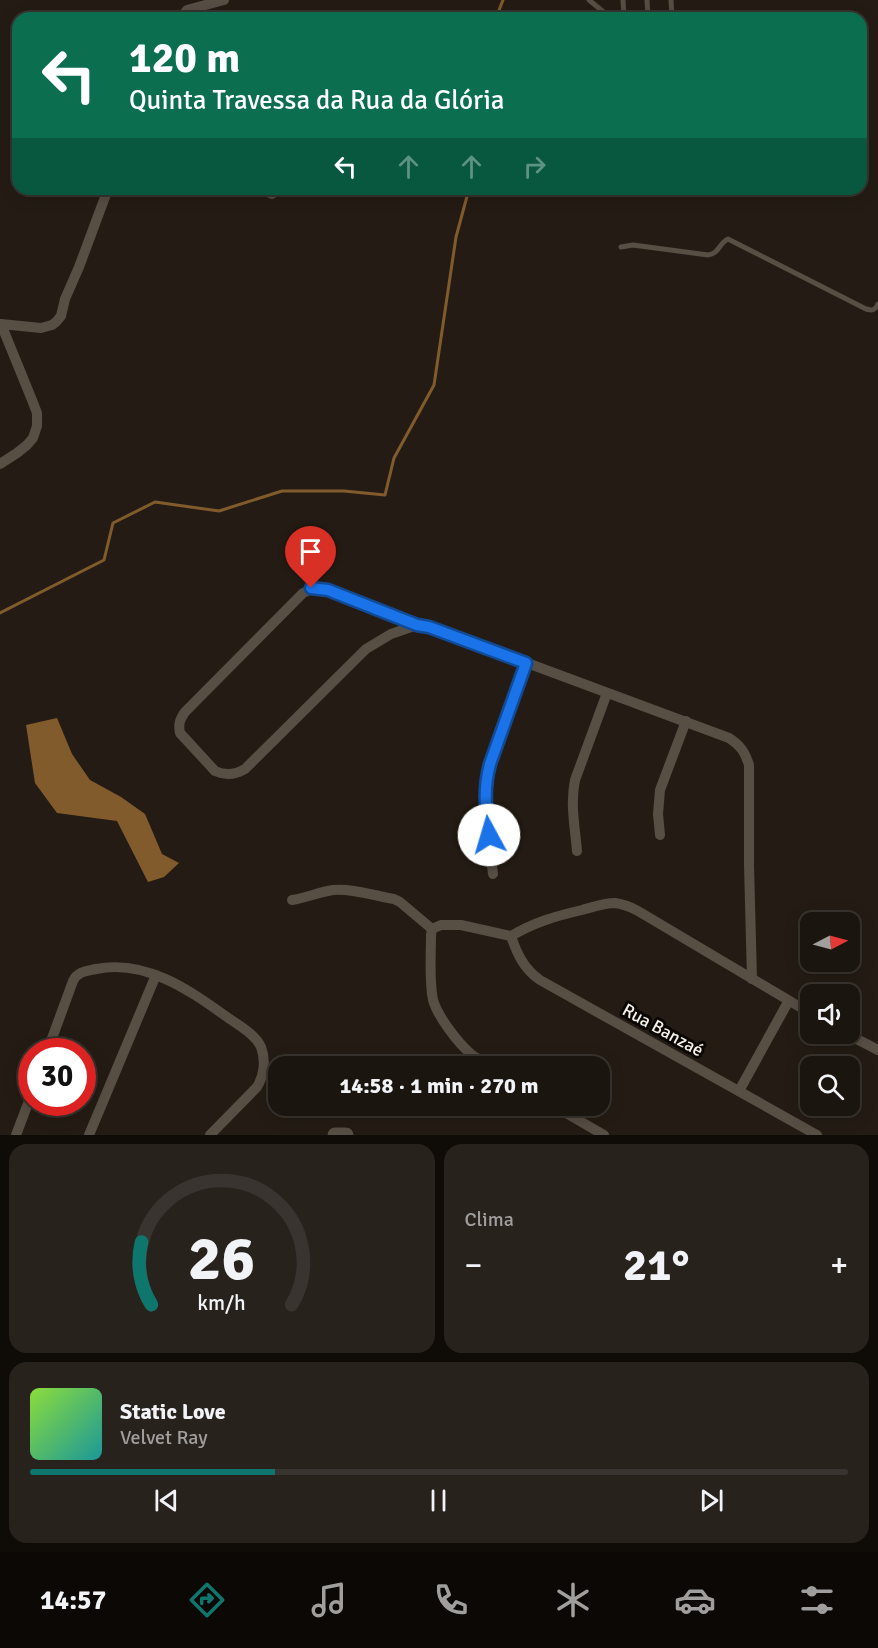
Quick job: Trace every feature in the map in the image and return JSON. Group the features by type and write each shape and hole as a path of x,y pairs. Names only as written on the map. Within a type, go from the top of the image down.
{"main road":[{"path":"335,1135 346,1135"}],"street":[{"path":"184,12 224,0"},
{"path":"1,322 41,328 51,325 61,316 65,299 105,195"},
{"path":"0,464 27,445 33,438 37,426 37,414 1,322"},
{"path":"417,625 391,634 366,649 239,773 222,775 215,771 180,733 178,725 185,712 303,593 311,588 328,590 417,625 429,627 729,738 740,745 746,753 749,765 752,979"},
{"path":"493,874 485,796 486,780 526,663"},
{"path":"577,851 572,792 607,693"},
{"path":"660,835 659,796 686,722"},
{"path":"292,900 334,890 394,899 432,929"},
{"path":"476,1056 463,1045 441,1017 434,1002 430,935 432,929 441,925 461,925 511,936 538,921 554,916 617,903 638,911 800,1008"},
{"name":"Rua Banzaé","path":"511,936 524,965 540,980 817,1135"},
{"path":"52,1038 75,976 81,972 116,967 131,968 173,982 204,1000 256,1039 264,1059 261,1080 257,1087 210,1135"},
{"path":"89,1135 156,975"},
{"path":"739,1091 788,1002"},
{"path":"860,1040 878,1050"},
{"path":"15,1135 23,1116"},
{"path":"571,1116 603,1135"}],"lane":[{"path":"589,0 603,12"},
{"path":"621,247 633,245 713,255 728,238 866,309 872,311 878,304"}],"shaded area":[{"path":"57,718 72,754 90,780 121,797 145,814 162,854 179,863 164,877 148,882 117,821 57,813 35,783 26,725"}],"waterway":[{"path":"498,12 503,0"},
{"path":"0,613 104,560 113,523 155,502 219,511 282,491 344,491 385,495 394,458 434,385 456,237 467,195"}],"route":[{"path":"311,588 328,590 417,625 429,627 526,663 486,780 485,796 489,835"}]}
